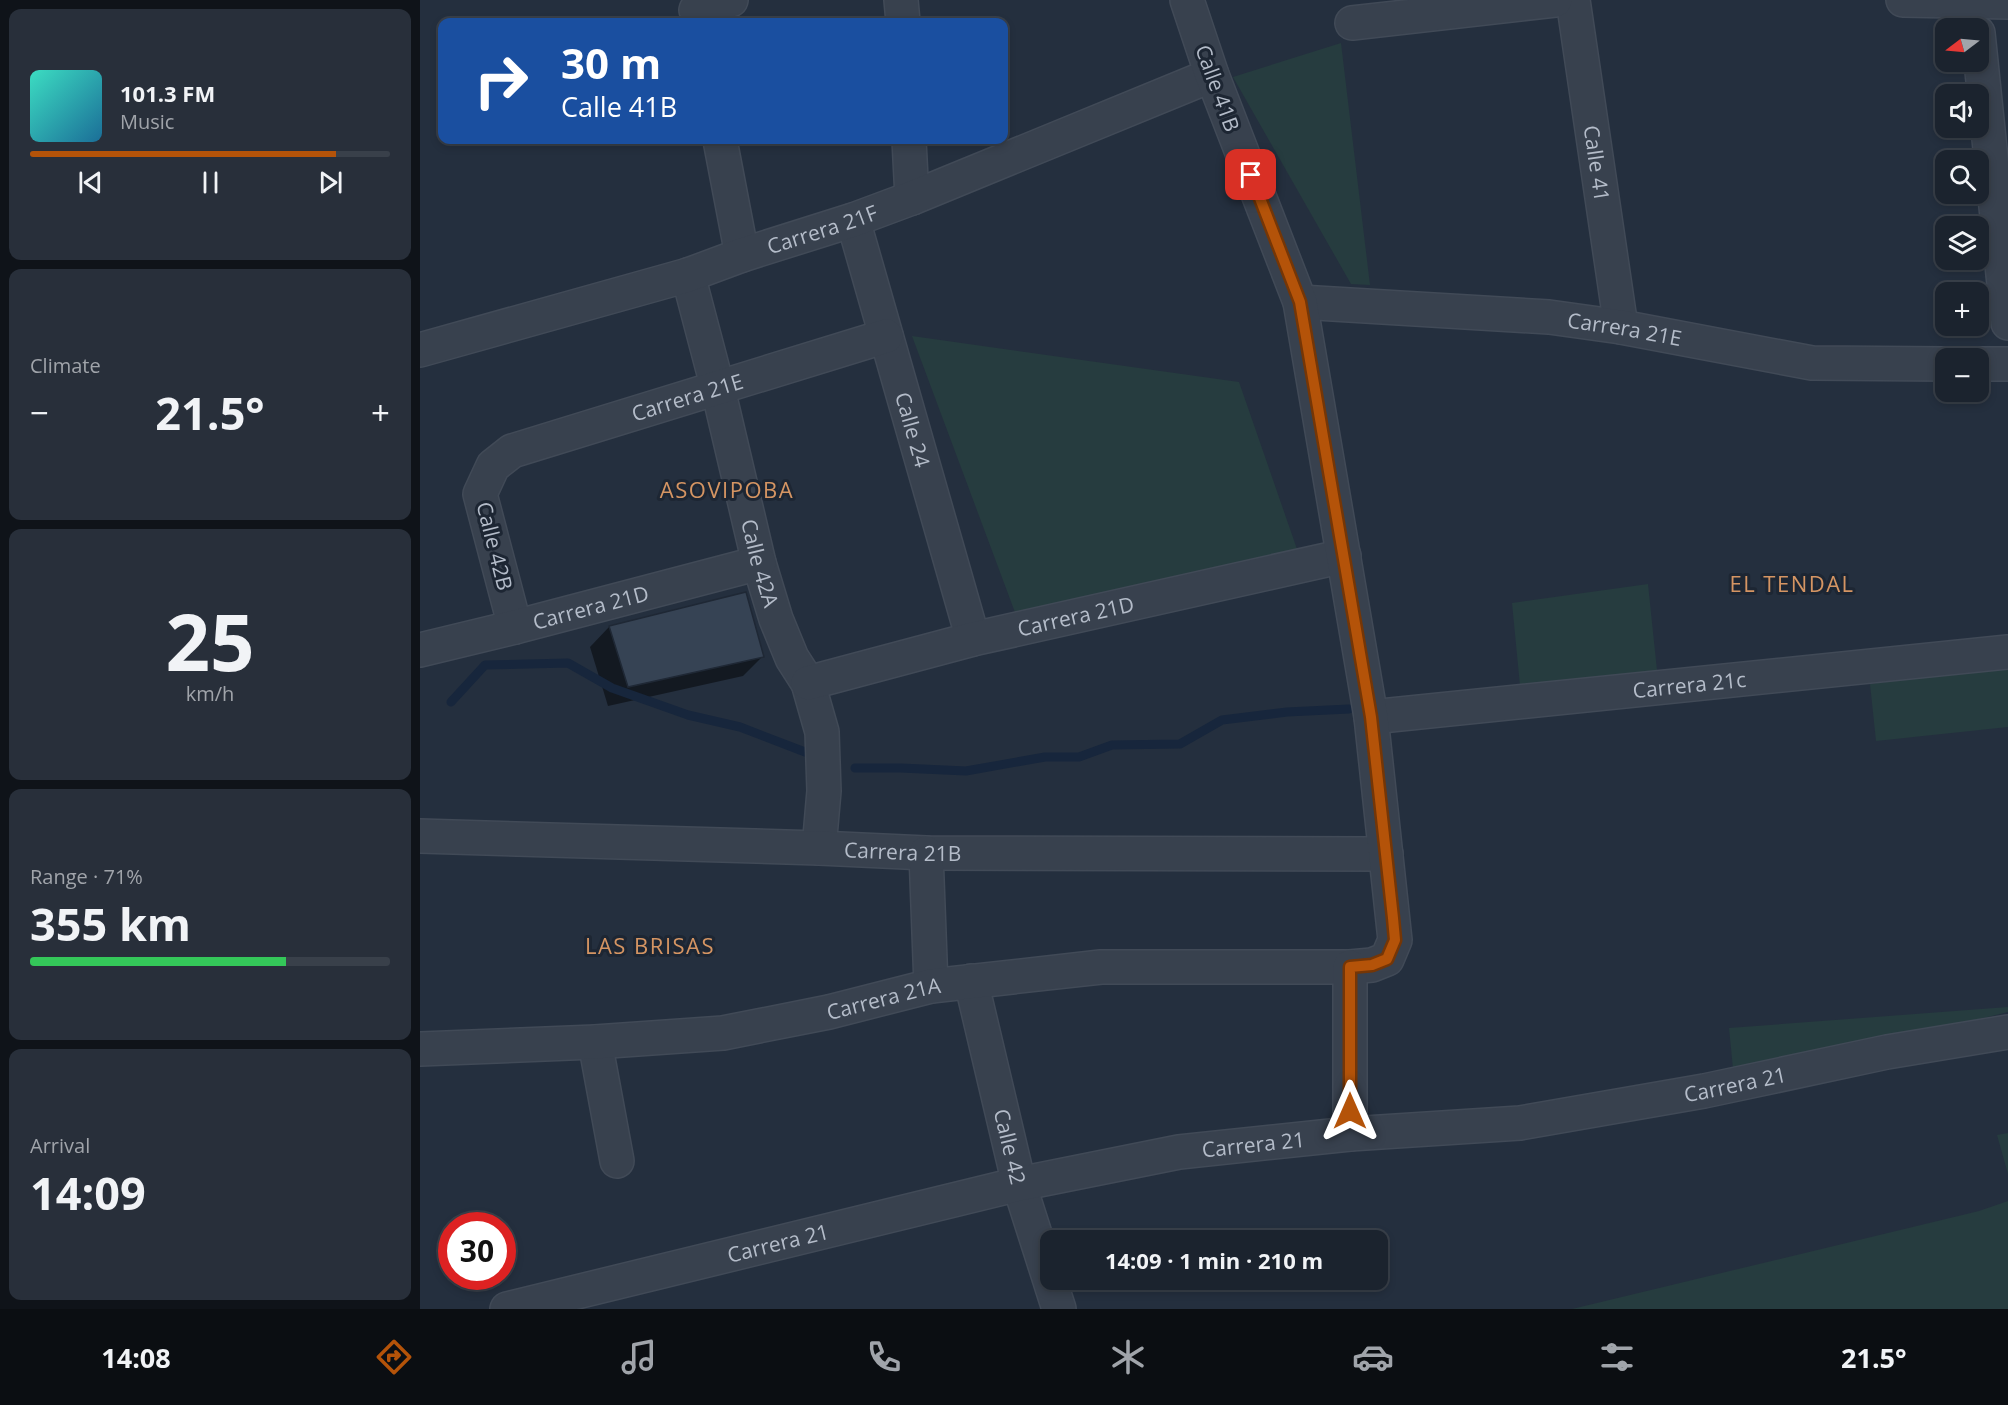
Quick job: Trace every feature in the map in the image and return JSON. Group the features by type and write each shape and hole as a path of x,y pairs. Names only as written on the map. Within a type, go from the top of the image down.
{"street":[{"path":"696,11 732,0"},
{"path":"902,0 903,18"},
{"name":"Calle 41B","path":"1187,0 1212,75 1300,302 1344,556 1371,717 1395,940 1387,959 1372,965 1350,967"},
{"path":"1352,23 1555,0"},
{"name":"Calle 41","path":"1573,0 1621,327"},
{"path":"1903,0 1966,18"},
{"path":"1982,18 2008,2"},
{"path":"1982,72 2008,323"},
{"name":"Carrera 21F","path":"420,350 688,275 742,255 853,220 1212,75"},
{"path":"721,144 742,255"},
{"path":"909,144 912,198"},
{"name":"Calle 24","path":"853,220 973,639"},
{"name":"Calle 42A","path":"688,275 718,389 759,563 776,619 792,658 808,683 822,732 825,791 819,848"},
{"name":"Carrera 21E","path":"1300,302 1549,317 1621,327 1812,363 1935,364"},
{"name":"Carrera 21E","path":"493,466 512,451 886,336"},
{"path":"1989,364 2008,364"},
{"name":"Calle 42B","path":"493,466 480,494 515,627"},
{"name":"Carrera 21D","path":"808,683 973,639 1344,556"},
{"name":"Carrera 21D","path":"420,650 759,563"},
{"name":"Carrera 21c","path":"1371,717 2008,652"},
{"name":"Carrera 21B","path":"420,836 926,853 1386,854"},
{"path":"926,853 932,986"},
{"name":"Carrera 21A","path":"420,1049 723,1034 829,1012 932,986 1101,967 1350,967"},
{"path":"1350,967 1350,1134"},
{"name":"Calle 42","path":"971,981 1020,1184 1059,1309"},
{"name":"Carrera 21","path":"507,1309 543,1304 1020,1184 1179,1152 1350,1134 1520,1123 1704,1091 1887,1052 2008,1032"},
{"path":"595,1042 617,1161"}],"green space":[{"path":"1341,43 1370,285 1351,284 1233,77"},
{"path":"912,336 1239,382 1298,552 1016,615"},
{"path":"1648,584 1658,680 1521,696 1512,603"},
{"path":"2008,664 2008,727 1876,741 1870,684"},
{"path":"2008,1007 2008,1012 1734,1079 1729,1028"},
{"path":"2008,1133 2008,1174 1997,1135"},
{"path":"2008,1201 2008,1309 1572,1309 1979,1211"}],"building":[{"path":"746,592 764,657 628,687 609,626"}],"waterway":[{"path":"451,702 485,665 568,663 612,688 688,715 740,727 805,752"},
{"path":"855,768 966,771 1045,757 1079,757 1112,745 1180,744 1222,720 1287,712 1349,709"}],"district":[{"name":"ASOVIPOBA","path":"727,489"},
{"name":"EL TENDAL","path":"1792,583"},
{"name":"LAS BRISAS","path":"650,945"}],"route":[{"path":"1251,175 1300,302 1371,717 1393,918 1395,940 1387,959 1372,965 1350,967 1350,1111"}]}
